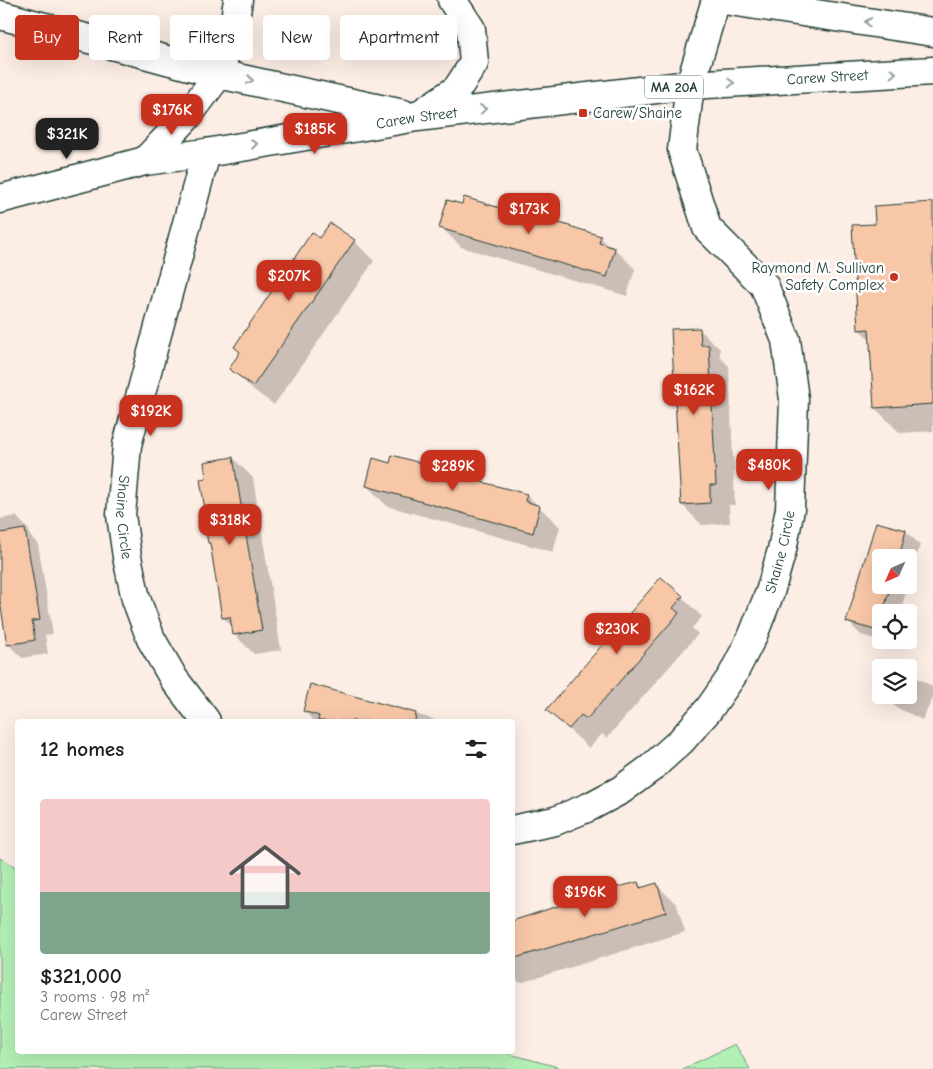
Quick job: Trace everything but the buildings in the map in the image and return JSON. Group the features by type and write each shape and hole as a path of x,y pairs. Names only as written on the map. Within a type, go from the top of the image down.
{"main road":[{"path":"145,161 186,118 219,74 236,19 238,0"},
{"path":"417,117 457,89 474,63 471,29 452,0"},
{"path":"690,85 716,0"},
{"path":"724,0 933,32"},
{"name":"MA 20A","path":"0,15 219,74 417,117"},
{"name":"Carew Street","path":"0,199 145,161 206,153 417,117 690,85 933,71"},
{"name":"Shaine Circle","path":"515,829 555,820 589,807 621,790 651,768 681,741 708,709 741,660 770,592 782,550 790,509 794,400 786,340 764,284 706,228 682,150 690,85"},
{"name":"Shaine Circle","path":"204,719 174,679 151,639 134,591 127,557 122,515 127,445 206,153"}],"green space":[{"path":"0,858 15,867 15,1054 510,1054 565,1069 0,1069"},
{"path":"735,1044 750,1069 682,1069"}],"place":[{"name":"Carew/Shaine","path":"583,113"},
{"name":"Raymond M. Sullivan Safety Complex","path":"894,277"}]}
